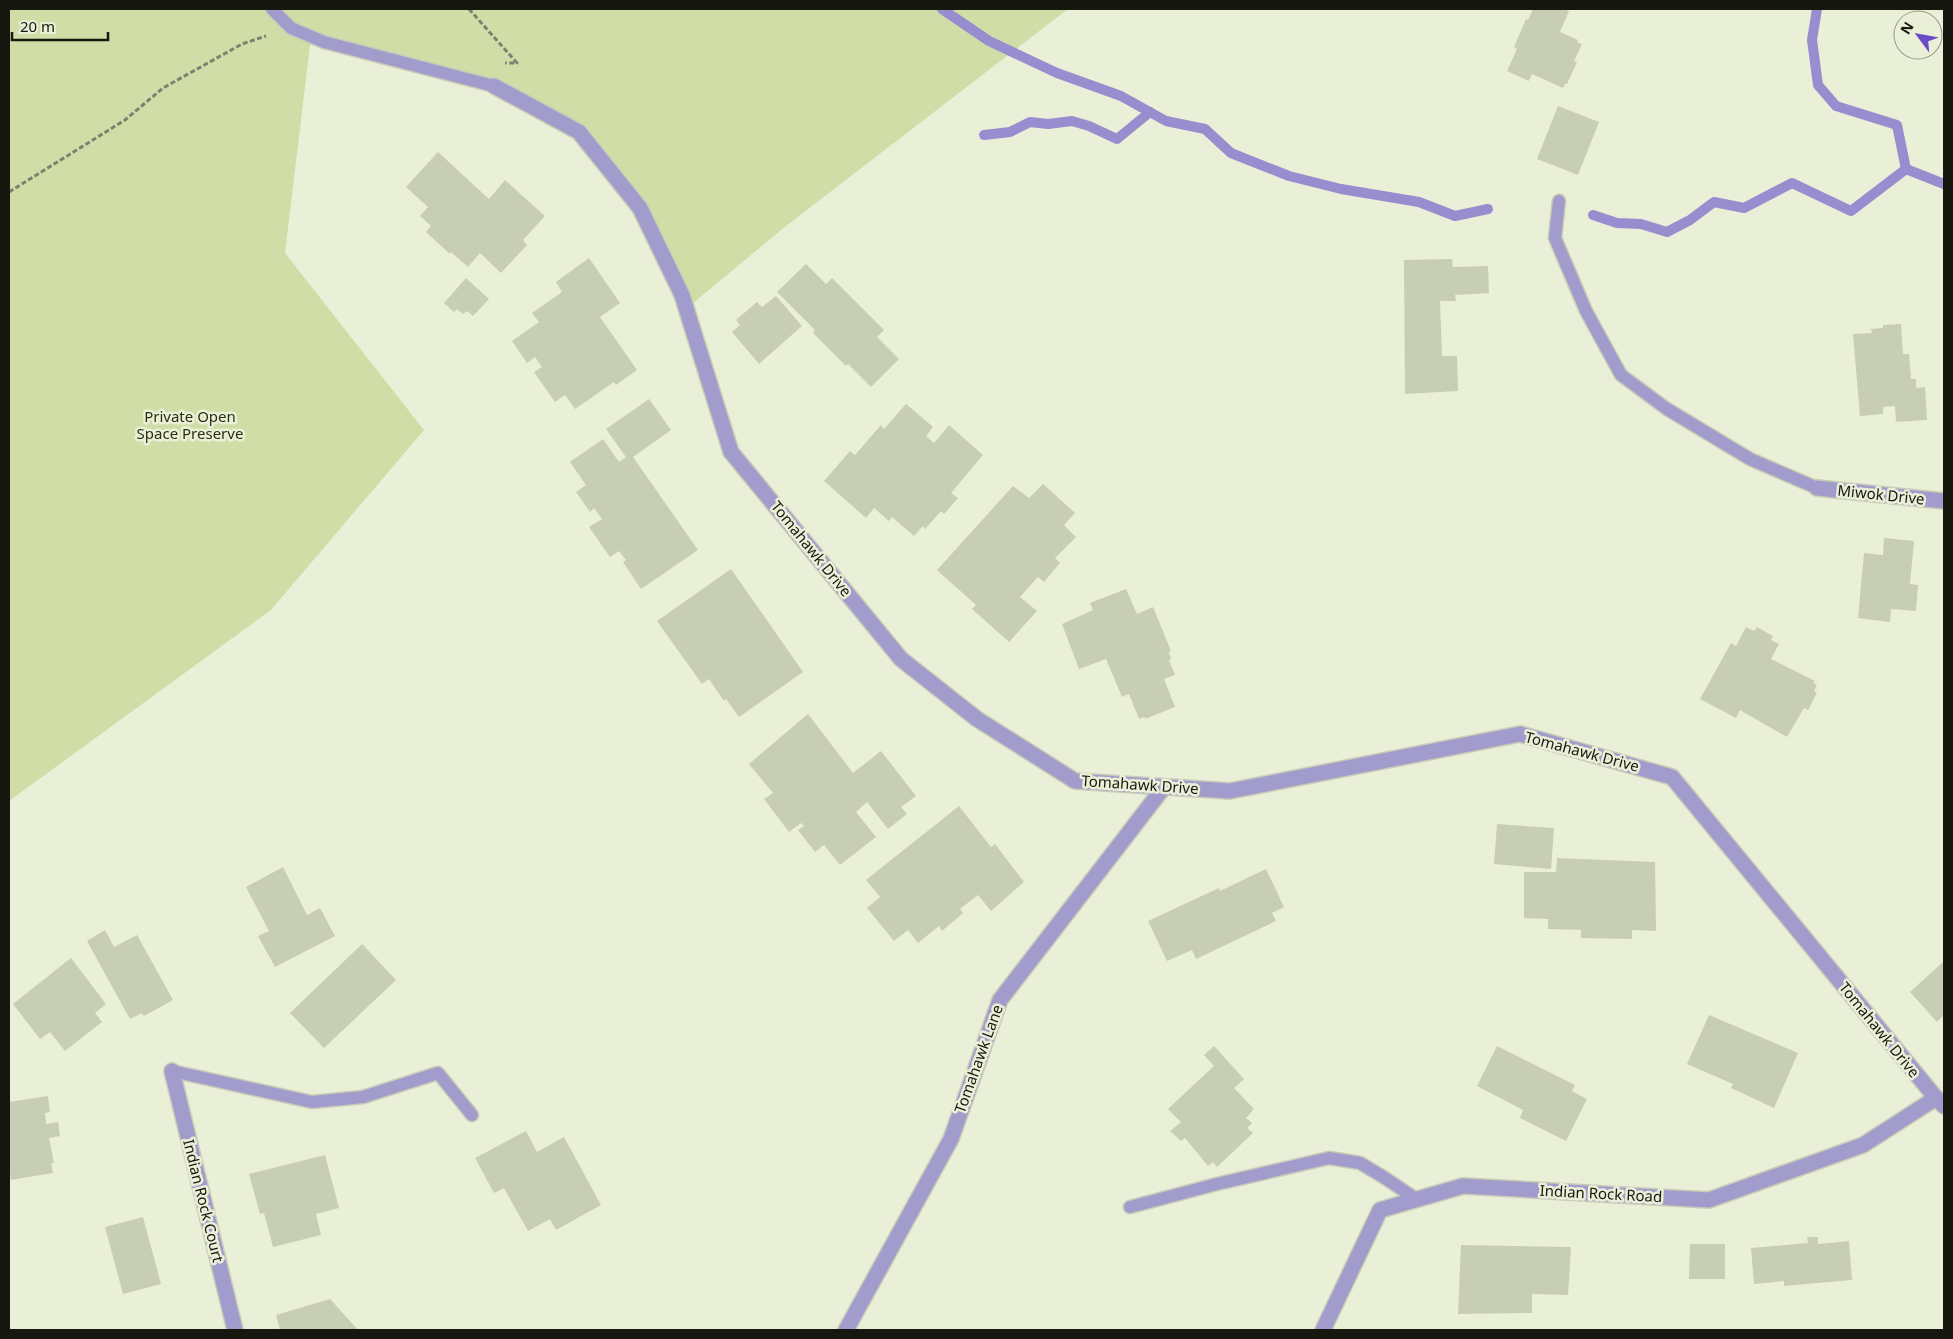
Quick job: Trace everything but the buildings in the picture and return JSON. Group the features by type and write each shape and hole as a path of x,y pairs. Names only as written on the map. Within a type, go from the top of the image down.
{"street":[{"name":"Tomahawk Drive","path":"494,86 579,132 640,208 682,295 731,452 901,659 976,719 1076,781 1230,791 1520,734 1672,777 1940,1102"},
{"name":"Miwok Drive","path":"1817,488 1944,501"},
{"name":"Tomahawk Lane","path":"846,1330 950,1139 1000,1000 1164,787"},
{"name":"Indian Rock Court","path":"172,1071 235,1330"},
{"name":"Indian Rock Road","path":"1323,1330 1380,1210 1462,1186 1710,1200 1863,1146 1940,1102"}],"lane":[{"path":"272,9 291,28 324,42 494,86"},
{"path":"1559,201 1555,238 1586,311 1621,375 1666,409 1750,459 1817,488"},
{"path":"172,1071 312,1102 363,1096 438,1073 472,1114"},
{"path":"1130,1207 1217,1184 1329,1158 1360,1163 1416,1199"}],"path":[{"path":"469,9 517,63 492,63 494,86"},
{"path":"9,192 125,120 163,88 242,44 291,28"}],"green space":[{"name":"Private Open Space Preserve","path":"9,9 1068,9 786,226 686,309 640,208 579,132 494,86 311,37 285,253 424,430 271,610 9,801"}],"waterway":[{"path":"942,9 989,41 1057,73 1121,96 1166,121 1205,129 1231,153 1289,176 1341,189 1419,202 1455,216 1488,209"},
{"path":"1817,9 1812,40 1818,85 1836,106 1897,125 1906,169 1944,184"},
{"path":"984,135 1010,132 1030,122 1048,124 1072,121 1089,126 1117,139 1150,112"},
{"path":"1593,215 1617,223 1641,224 1667,232 1690,220 1714,202 1744,208 1792,183 1851,211 1906,169"}]}
